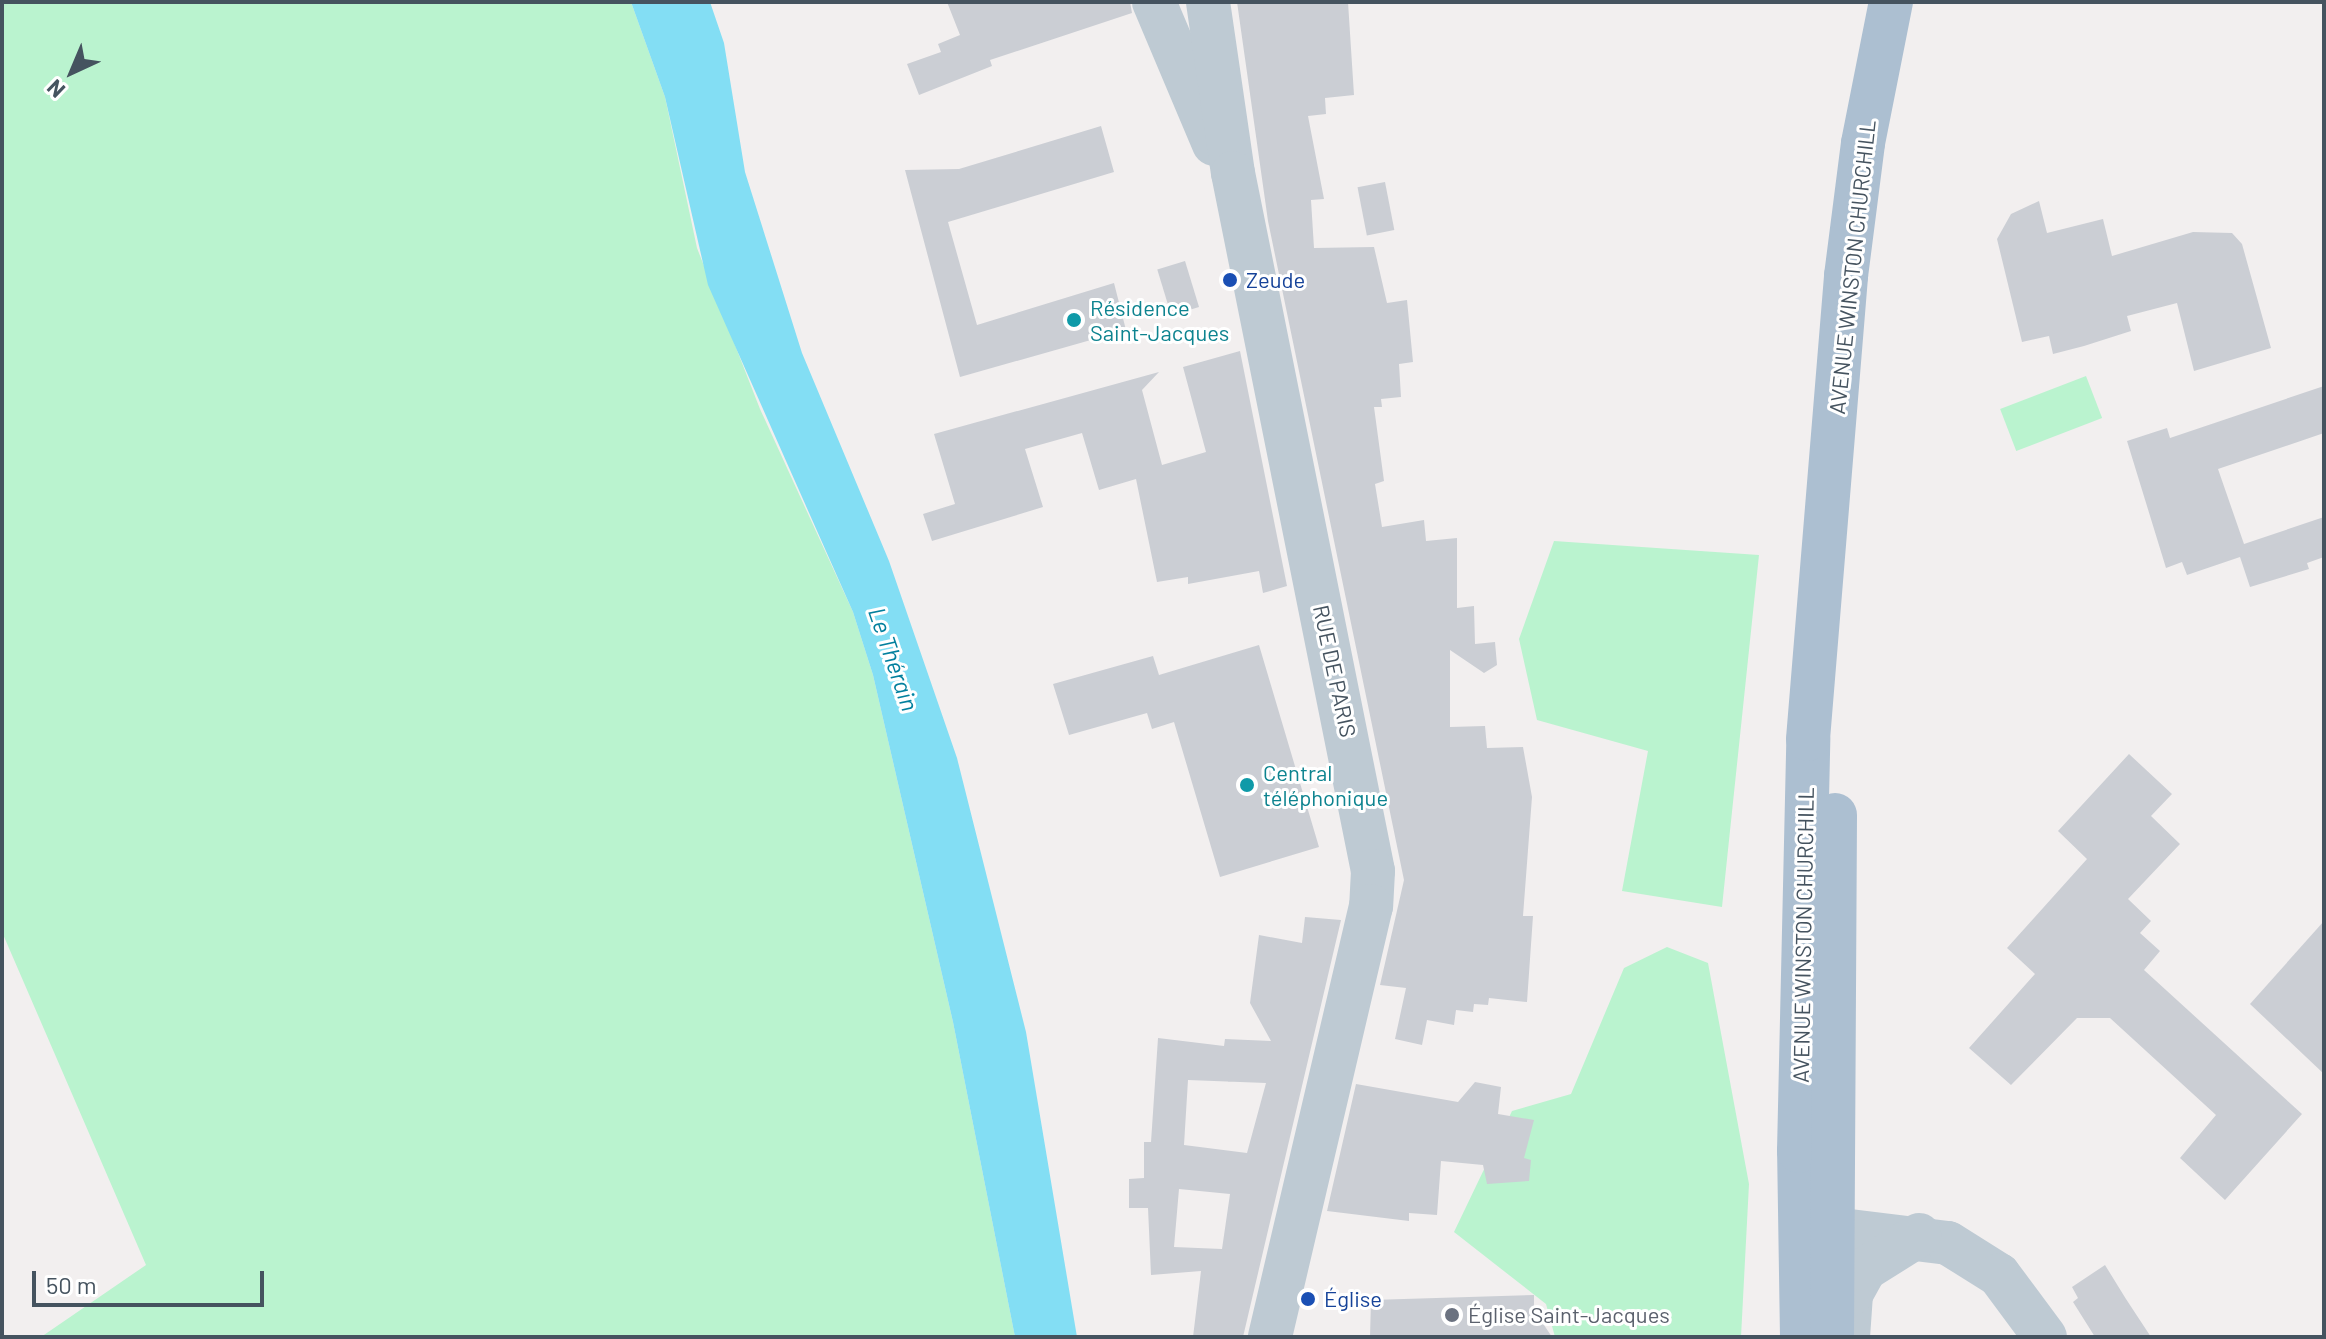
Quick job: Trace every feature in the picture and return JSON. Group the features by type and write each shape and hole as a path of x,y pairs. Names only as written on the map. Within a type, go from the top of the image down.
{"main road":[{"name":"AVENUE WINSTON CHURCHILL","path":"1802,1337 1818,1226 1828,534 1851,229 1891,2"},
{"name":"AVENUE WINSTON CHURCHILL","path":"1818,1226 1832,1337"}],"street":[{"path":"1154,2 1203,122 1233,173"},
{"name":"RUE DE PARIS","path":"1208,2 1233,173 1373,871 1371,906 1270,1337"},
{"path":"1818,1226 1919,1235 1985,1263 2045,1337"},
{"path":"1848,1337 1851,1294 1865,1269 1919,1235"}],"green space":[{"path":"2,2 631,2 665,97 697,248 760,409 853,612 873,675 953,1022 1015,1337 41,1337 146,1265 2,932"},
{"path":"2086,376 2102,418 2016,451 2000,409"},
{"path":"1554,541 1759,555 1722,907 1622,891 1648,751 1537,720 1519,639"},
{"path":"1667,947 1708,963 1749,1184 1741,1337 1555,1337 1546,1304 1454,1232 1512,1111 1571,1094 1624,968"}],"water":[{"name":"Le Thérain","path":"631,2 710,2 724,43 745,172 802,353 889,561 957,758 1026,1032 1077,1337 1015,1337 953,1022 873,675 853,612 708,285 665,97"}],"building":[{"path":"947,2 1130,2 1132,13 990,60 992,66 919,95 907,64 941,52 938,44 960,35"},
{"path":"1237,2 1348,2 1354,95 1325,98 1326,114 1308,116 1324,199 1311,200 1314,248 1374,247 1387,303 1407,300 1413,362 1399,364 1401,397 1381,399 1382,407 1374,407 1384,481 1375,484 1382,527 1424,520 1426,541 1457,538 1457,608 1474,606 1475,644 1495,642 1497,665 1484,673 1450,650 1450,727 1485,726 1487,748 1523,747 1532,797 1523,916 1533,916 1527,1002 1489,998 1488,1005 1474,1004 1473,1012 1456,1010 1454,1025 1427,1020 1422,1045 1395,1039 1406,988 1380,985 1404,880 1268,221"},
{"path":"1101,126 1114,172 948,222 977,325 1114,283 1126,330 960,377 905,170 959,169"},
{"path":"1385,182 1394,230 1367,235 1358,187"},
{"path":"2039,201 2047,233 2103,219 2112,256 2193,232 2232,233 2242,244 2271,348 2194,371 2177,303 2127,316 2131,331 2053,354 2049,336 2022,342 1997,239 2011,214"},
{"path":"1185,261 1199,307 1171,315 1157,269"},
{"path":"1240,351 1287,586 1263,593 1259,571 1188,584 1188,577 1157,582 1136,479 1099,490 1082,433 1025,449 1043,507 932,541 923,514 955,504 934,434 1159,372 1142,390 1162,465 1206,452 1183,367"},
{"path":"2324,386 2324,433 2218,469 2244,544 2324,517 2324,557 2307,563 2309,569 2250,587 2240,557 2187,575 2182,562 2166,568 2127,441 2167,428 2170,438"},
{"name":"Central téléphonique","path":"1259,645 1319,847 1220,877 1174,722 1152,729 1147,713 1069,735 1053,684 1153,656 1159,675"},
{"path":"2129,754 2172,794 2151,816 2180,844 2128,899 2151,921 2140,933 2160,951 2144,970 2302,1114 2225,1200 2180,1158 2216,1115 2110,1018 2077,1018 2011,1085 1969,1048 2035,974 2007,948 2087,859 2058,831"},
{"path":"1305,917 1341,920 1243,1337 1193,1337 1201,1271 1151,1275 1148,1208 1129,1208 1129,1179 1144,1178 1144,1142 1151,1142 1158,1038 1224,1046 1225,1039 1271,1041 1250,1003 1259,935 1302,943","holes":["1188,1080 1266,1083 1247,1153 1184,1145","1179,1189 1230,1194 1222,1249 1174,1247"]},
{"path":"2324,921 2324,1074 2250,1004"},
{"path":"1475,1082 1501,1087 1498,1114 1534,1120 1524,1158 1531,1160 1529,1181 1487,1184 1483,1165 1441,1161 1437,1215 1409,1213 1409,1221 1327,1211 1356,1084 1458,1102"},
{"path":"2105,1265 2151,1337 2095,1337 2073,1302 2078,1298 2072,1287"},
{"name":"Église Saint-Jacques","path":"1534,1295 1534,1310 1552,1337 1370,1337 1371,1300"}],"place":[{"name":"Zeude","path":"1230,280"},
{"name":"Résidence Saint-Jacques","path":"1074,320"},
{"name":"Central téléphonique","path":"1247,785"},
{"name":"Église","path":"1308,1299"},
{"name":"Église Saint-Jacques","path":"1452,1315"}]}
